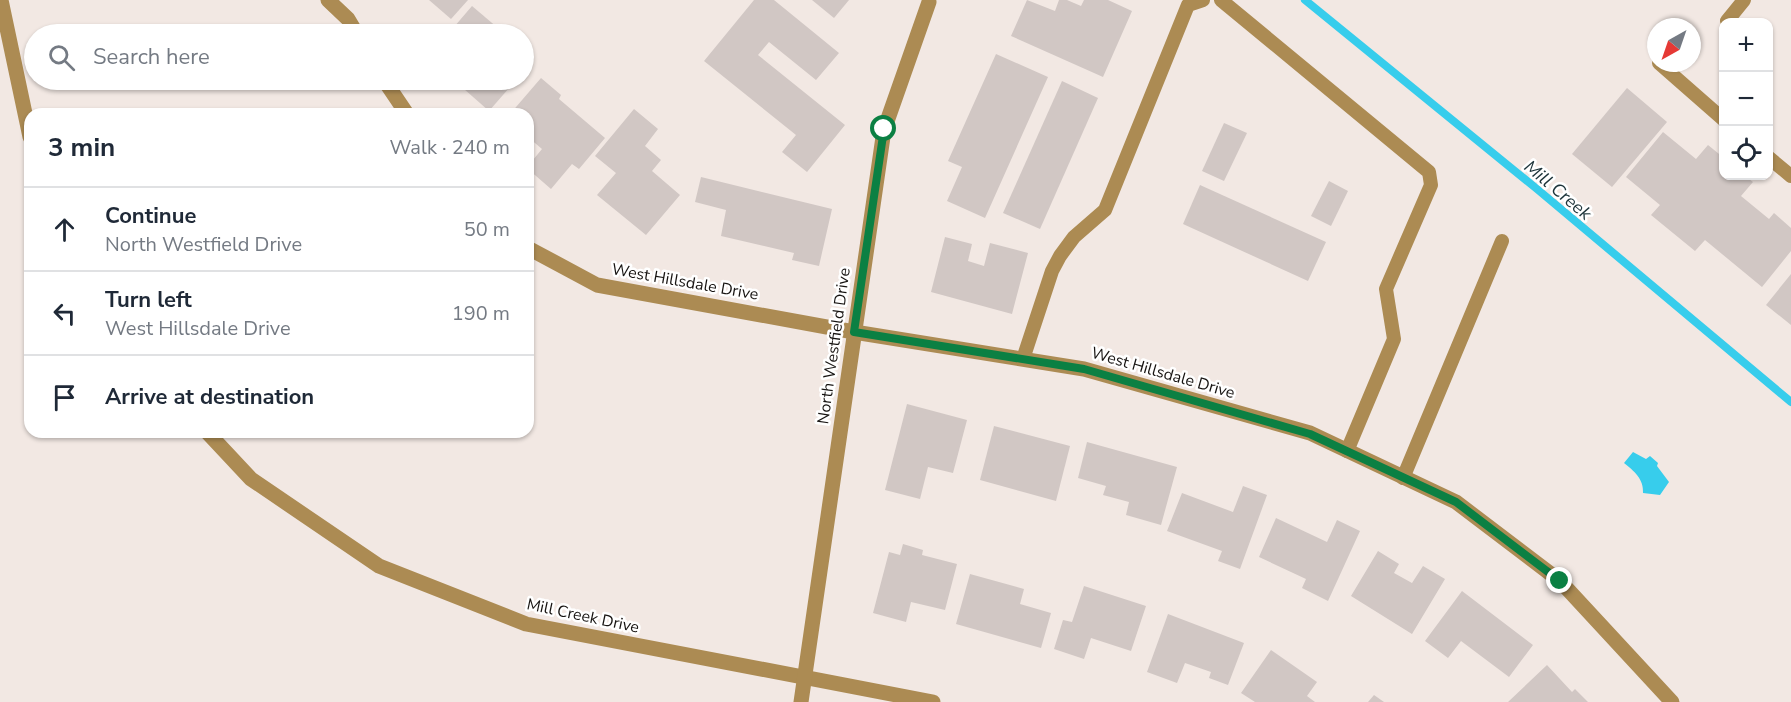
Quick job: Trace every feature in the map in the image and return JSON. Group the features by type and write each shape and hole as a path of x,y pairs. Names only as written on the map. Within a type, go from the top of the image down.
{"street":[{"path":"0,0 24,110"},
{"path":"328,0 351,24"},
{"name":"North Westfield Drive","path":"801,702 884,129 929,1"},
{"path":"391,90 403,108"},
{"name":"West Hillsdale Drive","path":"534,251 597,285 854,332 1084,369 1310,434 1456,502 1560,581 1672,702"},
{"name":"Mill Creek Drive","path":"213,438 251,479 379,566 526,624 933,702"}],"lane":[{"path":"1023,359 1052,271 1074,237 1105,210 1188,5 1203,0"},
{"path":"1221,0 1429,172 1431,185 1386,289 1394,339 1347,451"},
{"path":"1729,18 1744,0"},
{"path":"1670,72 1719,116"},
{"path":"1773,161 1791,176"},
{"path":"1403,478 1502,241"}],"water":[{"path":"1633,452 1646,459 1650,456 1658,463 1657,466 1669,482 1660,495 1643,493 1640,479 1624,463"}],"building":[{"path":"429,0 468,0 451,19"},
{"path":"754,0 774,0 839,53 816,80 769,42 758,55 845,125 807,172 782,152 796,135 704,61"},
{"path":"812,0 849,0 834,18"},
{"path":"1027,0 1055,11 1059,0 1067,0 1081,6 1084,0 1108,0 1132,11 1103,77 1011,36"},
{"path":"472,6 493,24 457,24"},
{"path":"996,54 1048,77 985,218 947,201 962,167 948,161"},
{"path":"541,78 561,95 559,99 605,138 579,169 572,164 551,189 534,174 534,159 542,149 534,142 534,108 515,108 531,90 534,90 534,86"},
{"path":"1062,81 1098,98 1040,229 1003,213"},
{"path":"1627,88 1667,122 1612,187 1572,154"},
{"path":"465,90 507,90 492,108 486,108"},
{"path":"634,109 658,129 645,146 661,160 652,171 680,195 646,235 597,195 616,173 595,156"},
{"path":"1224,123 1247,133 1224,181 1202,171"},
{"path":"1663,132 1696,159 1708,145 1719,154 1719,180 1750,180 1753,182 1741,196 1769,219 1774,213 1791,228 1791,251 1762,287 1705,240 1695,251 1651,215 1660,205 1626,177"},
{"path":"701,177 832,209 819,266 792,260 794,253 721,236 726,210 695,202"},
{"path":"1329,181 1348,191 1331,226 1311,216"},
{"path":"1200,185 1326,242 1308,281 1183,224"},
{"path":"945,237 972,244 968,261 984,266 990,243 1028,253 1012,314 931,292"},
{"path":"1791,274 1791,325 1766,305"},
{"path":"907,404 967,420 953,473 928,467 920,499 885,490"},
{"path":"994,426 1070,446 1056,501 980,480"},
{"path":"1087,442 1177,467 1161,525 1126,515 1129,502 1103,495 1106,486 1078,478"},
{"path":"1243,486 1267,495 1240,569 1218,561 1222,551 1167,531 1182,493 1233,512"},
{"path":"1276,518 1327,542 1337,520 1360,531 1328,601 1302,588 1306,579 1259,557"},
{"path":"903,544 923,550 922,555 957,564 945,610 911,602 906,622 873,613 889,552 900,555"},
{"path":"1378,551 1399,564 1394,573 1412,583 1423,566 1445,579 1412,634 1351,596"},
{"path":"970,574 1024,589 1020,604 1051,613 1041,648 956,624"},
{"path":"1084,586 1146,606 1131,651 1091,638 1084,659 1054,649 1063,620 1072,622"},
{"path":"1462,591 1533,645 1509,677 1461,641 1448,658 1425,641"},
{"path":"1168,614 1244,643 1228,685 1209,678 1211,672 1185,663 1177,683 1147,672"},
{"path":"1271,650 1317,682 1307,696 1315,702 1255,702 1241,693"},
{"path":"1547,665 1572,692 1575,689 1588,702 1508,702"},
{"path":"1374,695 1384,702 1368,702"}],"waterway":[{"name":"Mill Creek","path":"1305,0 1537,189 1791,402"}],"route":[{"path":"884,129 854,332 1084,369 1310,434 1456,502 1560,581"}]}
